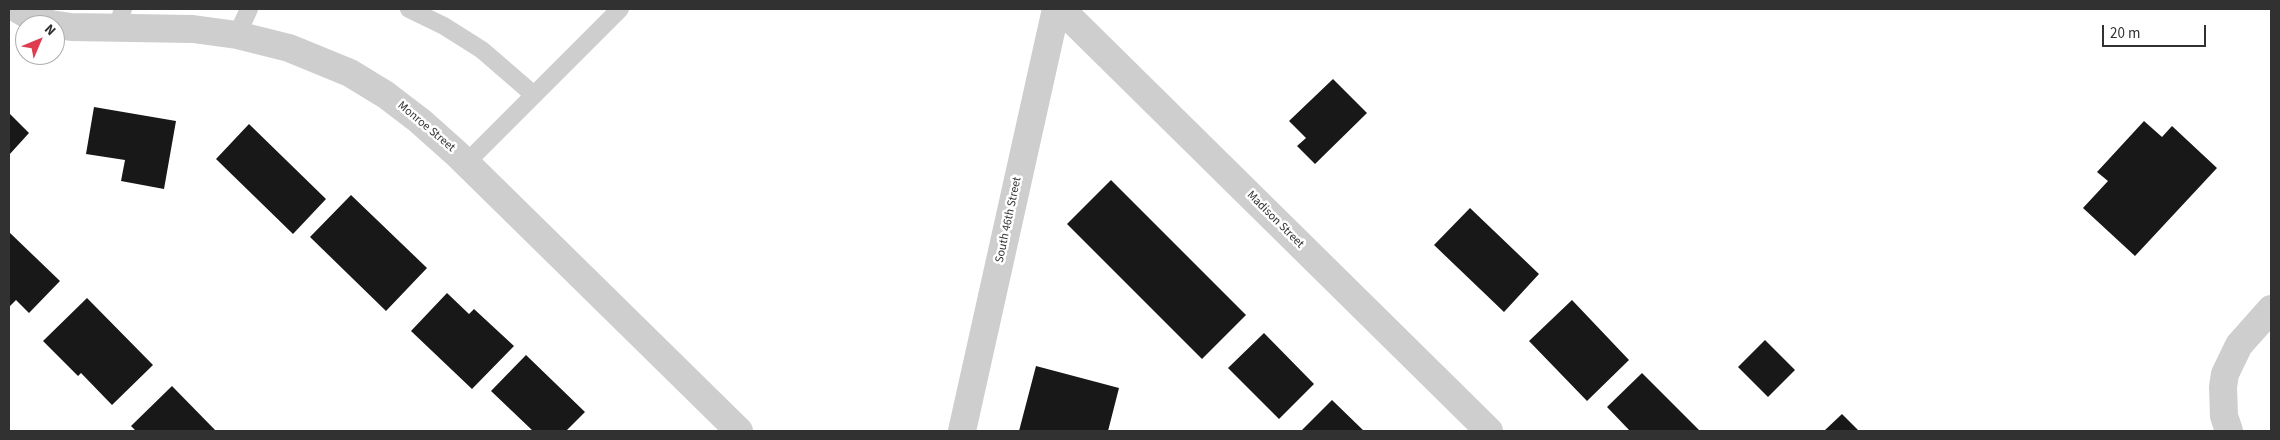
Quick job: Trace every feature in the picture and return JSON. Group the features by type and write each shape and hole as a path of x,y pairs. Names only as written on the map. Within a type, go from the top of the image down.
{"street":[{"name":"Monroe Street","path":"18,9 31,17 71,28 120,18 237,35 289,48 350,73 386,95 420,121 466,163 739,431"},
{"name":"South 46th Street","path":"962,431 1056,9"},
{"name":"Madison Street","path":"1061,9 1489,431"},
{"path":"2228,428 2224,416 2223,387 2225,374 2239,345 2271,309"}],"lane":[{"path":"237,35 249,9"},
{"path":"409,9 444,26 482,50 534,95"},
{"path":"466,163 620,9"}],"building":[{"path":"1333,79 1367,113 1315,164 1297,146 1306,138 1289,121"},
{"path":"94,107 176,121 164,189 121,181 125,160 86,154"},
{"path":"9,113 29,133 9,155"},
{"path":"2144,121 2162,137 2172,126 2217,168 2135,256 2083,208 2108,181 2097,172"},
{"path":"249,124 326,199 293,234 216,159"},
{"path":"1111,180 1246,315 1202,359 1067,224"},
{"path":"351,195 427,268 386,311 310,237"},
{"path":"1470,208 1539,274 1504,312 1434,245"},
{"path":"9,232 60,281 29,313 16,300 9,307"},
{"path":"447,293 469,314 474,309 514,346 472,389 411,331"},
{"path":"87,298 153,365 112,405 81,373 78,376 43,341"},
{"path":"1572,300 1629,360 1587,401 1529,341"},
{"path":"1264,333 1314,384 1279,419 1228,368"},
{"path":"1765,340 1795,370 1768,397 1738,367"},
{"path":"526,355 585,412 566,431 533,431 491,391"},
{"path":"1036,366 1119,388 1108,431 1019,431"},
{"path":"1642,373 1700,431 1630,431 1607,407"},
{"path":"172,386 216,431 136,431 131,426"},
{"path":"1332,400 1364,431 1301,431"},
{"path":"1842,414 1859,431 1824,431"}]}
